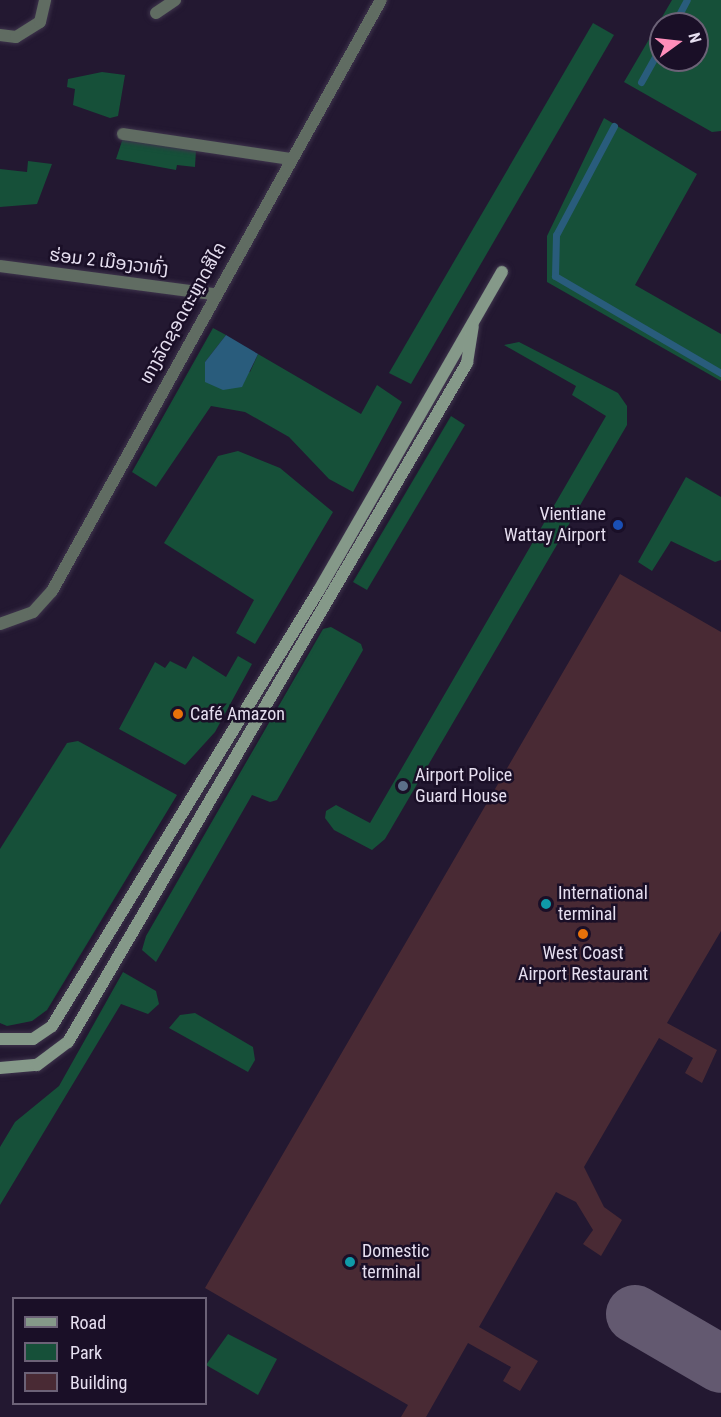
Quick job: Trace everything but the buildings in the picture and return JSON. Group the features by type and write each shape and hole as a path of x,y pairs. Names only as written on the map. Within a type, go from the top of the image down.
{"street":[{"path":"0,35 16,37 40,22 45,0"},
{"path":"156,13 175,0"},
{"name":"ທາງລັດຊອດຕະຫຼາດສີໄຄ","path":"0,624 33,612 52,591 213,294 381,0"},
{"path":"123,134 291,159"},
{"name":"ຮ່ອມ 2 ເມືອງວາທົ່ງ","path":"0,266 213,294"},
{"path":"0,1040 33,1039 52,1026 319,590 502,272"},
{"path":"0,1068 49,1060 74,1033 467,363 474,319"}],"green space":[{"path":"672,0 721,0 721,131 712,132 624,82 649,39 649,72 709,72 709,12 665,12"},
{"path":"593,23 614,35 411,384 389,373"},
{"path":"102,72 125,75 118,116 110,118 73,105 75,89 67,87 68,79"},
{"path":"604,118 697,174 635,285 721,334 721,381 547,282 547,236"},
{"path":"123,138 196,150 195,167 177,165 176,170 116,159"},
{"path":"28,161 52,164 37,204 0,207 0,169 27,172"},
{"path":"213,328 226,335 205,362 250,372 258,354 361,414 377,385 402,402 353,492 329,479 289,437 245,412 211,406 156,487 132,472"},
{"path":"519,342 618,393 627,406 627,425 385,839 372,850 334,830 325,818 326,811 336,805 370,823 606,416 572,395 576,386 504,345"},
{"path":"451,416 465,425 367,590 353,582"},
{"path":"238,451 280,468 333,512 255,644 236,633 254,600 164,543 218,456"},
{"path":"686,477 721,497 721,560 715,562 671,541 652,571 638,562"},
{"path":"331,627 361,644 363,650 277,800 270,802 252,795 156,962 142,950 146,936 323,629"},
{"path":"193,656 226,677 238,656 252,664 215,732 185,765 119,729 155,662 165,668 170,661 186,669"},
{"path":"78,741 177,795 47,1010 32,1021 7,1026 0,1023 0,849 67,743"},
{"path":"123,972 156,991 159,1004 148,1014 121,1004 0,1205 0,1147 15,1122 59,1086"},
{"path":"195,1013 253,1047 255,1060 248,1072 169,1028 180,1015"},
{"path":"228,1334 277,1359 258,1395 207,1364"}],"water":[{"path":"226,335 258,354 242,387 223,390 205,382 205,362"}],"waterway":[{"path":"680,12 687,0"},
{"path":"641,82 649,68"},
{"path":"614,126 556,235 555,276 721,373"}],"taxiway":[{"path":"635,1314 721,1364"}],"place":[{"name":"Vientiane Wattay Airport","path":"618,525"},
{"name":"Café Amazon","path":"178,714"},
{"name":"Airport Police Guard House","path":"403,786"},
{"name":"International terminal","path":"546,904"},
{"name":"West Coast Airport Restaurant","path":"583,934"},
{"name":"Domestic terminal","path":"350,1262"}]}
